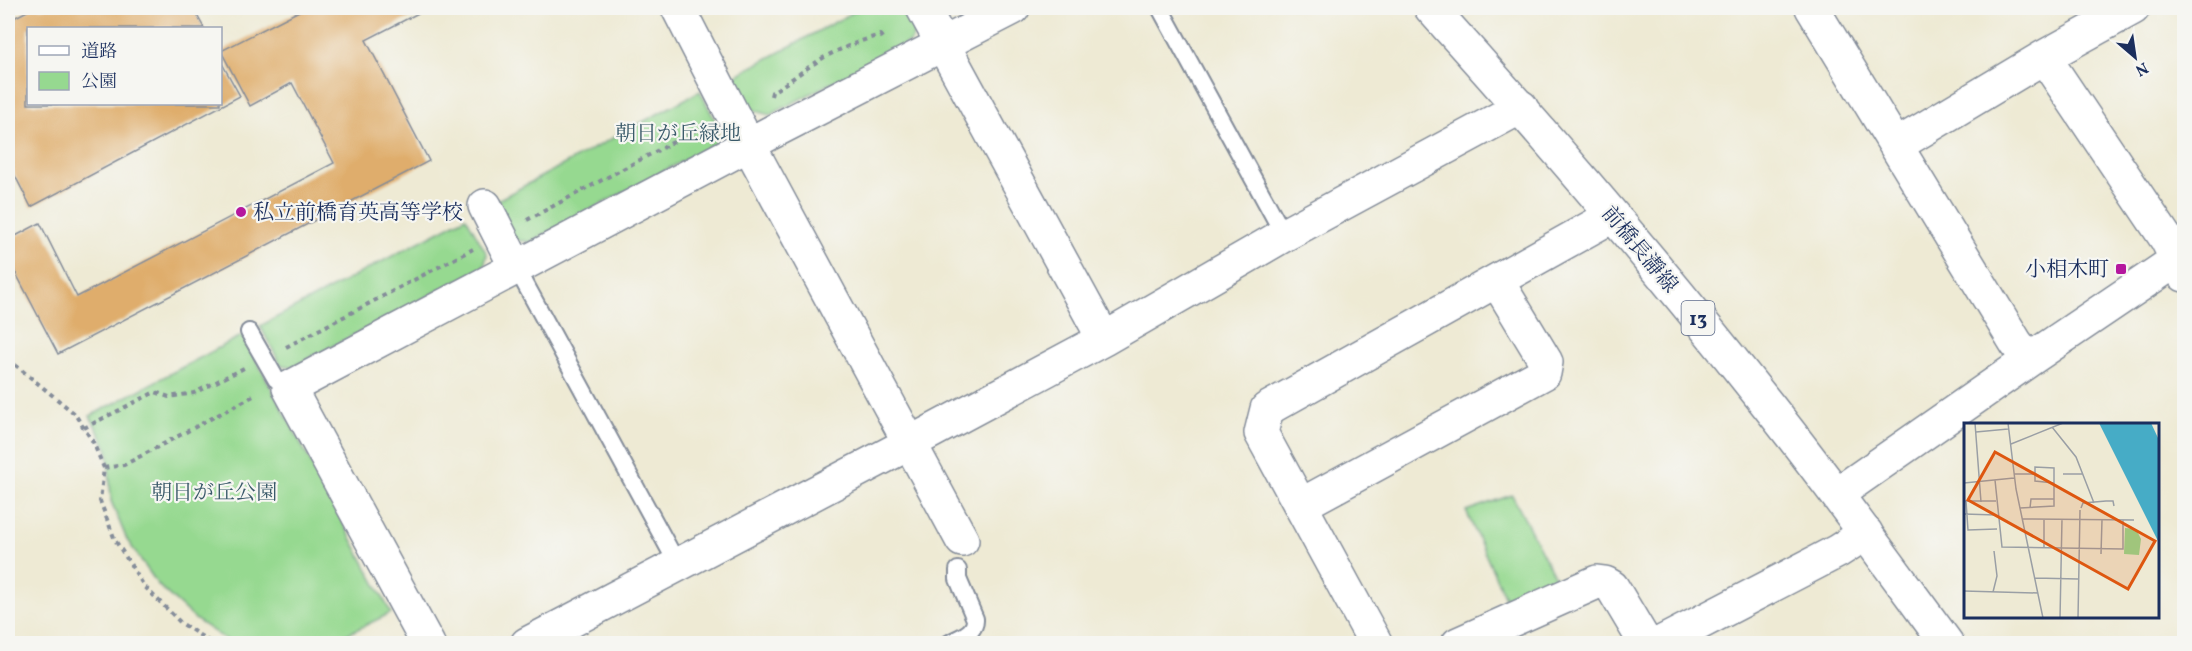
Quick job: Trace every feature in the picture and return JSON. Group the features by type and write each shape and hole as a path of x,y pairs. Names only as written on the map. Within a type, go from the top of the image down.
{"street":[{"path":"678,8 749,146 910,443 960,555"},
{"path":"923,8 1104,339"},
{"path":"428,644 289,388 1013,8"},
{"name":"前橋長瀞線","path":"1431,8 1521,107 1751,384 1837,494 1947,644"},
{"path":"1812,8 2016,343 2029,360"},
{"path":"1897,145 2044,57 2133,8"},
{"path":"1837,494 2029,360 2182,264 2044,57"},
{"path":"527,644 1104,339 1284,235 1521,107"},
{"path":"484,206 516,267"},
{"path":"1376,644 1261,432 1267,409 1612,216"},
{"path":"1300,505 1544,374 1546,362 1497,281"},
{"path":"1659,644 1838,551 1866,533"},
{"path":"1458,644 1597,582 1612,587 1646,644"}],"lane":[{"path":"1160,8 1284,235"},
{"path":"516,267 678,565"},
{"path":"249,332 276,379 289,388"},
{"path":"948,644 973,629 976,624 958,579 960,555"}],"path":[{"path":"84,428 155,392 169,397 194,393 696,130 705,135"},
{"path":"8,359 74,413 93,442 104,468 100,501 115,540 144,586 181,622 213,644"},
{"path":"104,468 124,465 273,386 289,388"}],"green space":[{"name":"朝日が丘緑地","path":"861,8 906,8 917,25 911,41 770,115 750,109 733,77"},
{"name":"朝日が丘緑地","path":"700,91 718,126 715,144 530,242 516,240 494,202"},
{"path":"466,217 487,254 484,267 293,367 281,365 260,326"},
{"name":"朝日が丘公園","path":"243,335 391,613 329,643 231,643 195,619 159,586 127,540 111,501 108,450 90,416"},
{"path":"1512,495 1556,579 1506,600 1466,511"}],"building":[{"path":"33,8 193,8 203,27 27,27 27,105 222,105 222,64 240,96 31,207 8,162 8,21"},
{"path":"305,8 428,8 366,40 429,161 58,354 8,258 8,240 40,223 77,297 334,163 292,83 250,106 222,50"}],"place":[{"name":"私立前橋育英高等学校","path":"241,212"},
{"name":"小相木町","path":"2121,269"}]}
